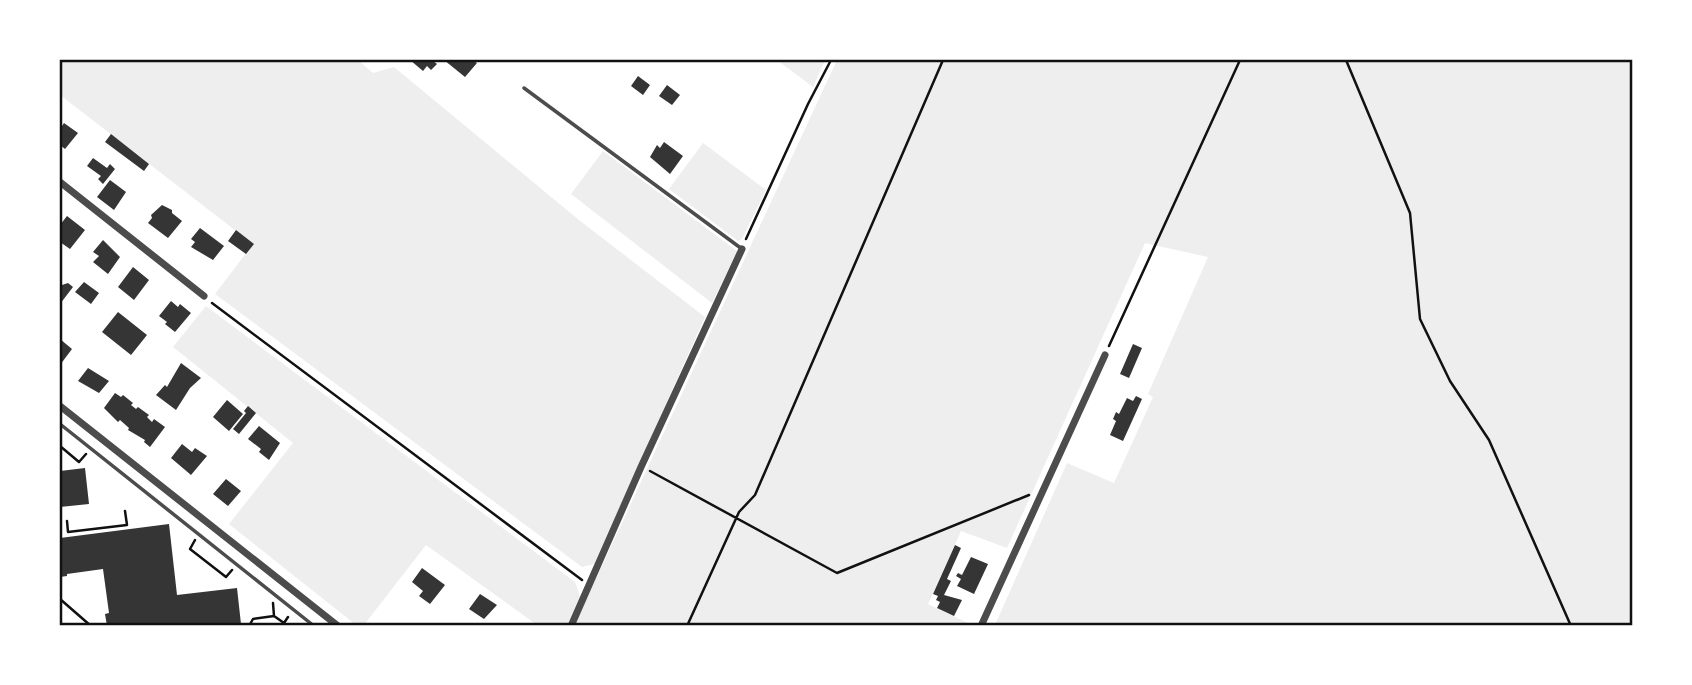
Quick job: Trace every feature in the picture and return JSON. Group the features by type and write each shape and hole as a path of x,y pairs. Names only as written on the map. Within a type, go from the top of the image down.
{"street":[{"path":"60,182 204,296"},
{"path":"571,625 742,249"},
{"path":"981,625 1105,355"},
{"path":"60,406 338,625"}],"lane":[{"path":"524,88 742,249"},
{"path":"60,424 314,625"}],"path":[{"path":"742,249 831,60"},
{"path":"687,625 736,518 754,495 943,60"},
{"path":"1105,355 1240,60"},
{"path":"1346,60 1410,213 1420,319 1450,382 1489,440 1571,625"},
{"path":"204,296 589,586"},
{"path":"60,446 79,462 85,454 94,461"},
{"path":"641,467 837,573 1044,489"},
{"path":"67,521 68,532 127,525 125,510"},
{"path":"187,534 196,540 190,549 226,577 232,570"},
{"path":"60,599 92,625"},
{"path":"274,616 273,603 280,608"},
{"path":"249,625 253,619 274,616 286,624 287,613"}],"shaded area":[{"path":"60,60 358,60 373,73 394,67 579,220 705,317 594,564 582,567 215,294 253,244 60,95"},
{"path":"777,60 825,60 813,87"},
{"path":"837,60 1632,60 1632,625 995,625 1067,463 1114,483 1153,397 1148,394 1208,257 1145,243 1007,548 961,531 928,604 972,625 574,626"},
{"path":"703,143 766,190 742,239 738,241 669,189"},
{"path":"603,151 737,251 712,303 571,194"},
{"path":"206,306 575,582 580,596 567,625 537,625 426,545 364,625 356,625 229,524 293,443 173,347"}],"building":[{"path":"410,60 432,60 437,64 431,70 427,66 423,71"},
{"path":"444,60 472,60 477,63 465,77"},
{"path":"638,76 650,85 643,95 631,86"},
{"path":"667,85 680,95 672,105 659,96"},
{"path":"64,123 78,133 65,149 60,145 60,129"},
{"path":"111,134 149,164 144,171 105,142"},
{"path":"664,142 683,156 670,174 650,157 657,145 660,148"},
{"path":"93,158 107,168 110,164 115,169 103,184 98,179 101,176 87,166"},
{"path":"110,180 126,192 114,210 97,197"},
{"path":"162,205 172,210 182,221 168,238 148,223 151,215"},
{"path":"67,216 85,230 70,249 60,242 60,225"},
{"path":"200,228 224,246 213,260 191,247 195,242 191,239"},
{"path":"236,230 254,244 246,254 228,241"},
{"path":"103,240 120,257 108,274 93,262 99,256 93,252"},
{"path":"133,267 149,280 134,300 118,287"},
{"path":"84,282 99,293 91,304 75,292"},
{"path":"60,283 68,283 73,287 60,304"},
{"path":"171,301 191,313 175,332 159,316"},
{"path":"118,312 147,335 131,355 102,332"},
{"path":"60,339 72,349 60,365"},
{"path":"1133,344 1142,348 1129,378 1120,374"},
{"path":"181,363 201,378 190,388 176,410 156,395 165,385 167,387"},
{"path":"88,368 109,381 99,393 78,381"},
{"path":"115,393 121,397 123,395 136,409 138,407 149,415 147,417 152,422 154,419 165,427 150,447 145,440 128,430 129,428 120,420 118,422 104,408"},
{"path":"1136,396 1142,399 1123,441 1110,435 1116,421 1113,419 1116,412 1119,414 1127,398 1133,401"},
{"path":"227,400 243,414 229,431 213,417"},
{"path":"248,406 256,413 239,434 233,429 246,413 244,411"},
{"path":"259,426 280,443 269,460 259,452 261,449 248,439"},
{"path":"182,444 192,452 195,448 207,456 191,475 171,458"},
{"path":"85,468 89,504 60,507 60,471"},
{"path":"226,479 241,491 228,506 213,494"},
{"path":"169,524 177,595 237,588 241,624 107,626 105,614 109,613 103,569 60,577 60,538"},
{"path":"955,545 961,548 947,579 951,581 944,595 962,600 954,616 937,608 940,602 936,600 938,596 933,594"},
{"path":"971,557 988,564 974,594 957,586 961,579 956,576 958,573 962,575"},
{"path":"422,568 445,585 430,604 419,596 423,591 412,582"},
{"path":"480,594 497,605 484,619 469,609"}]}
